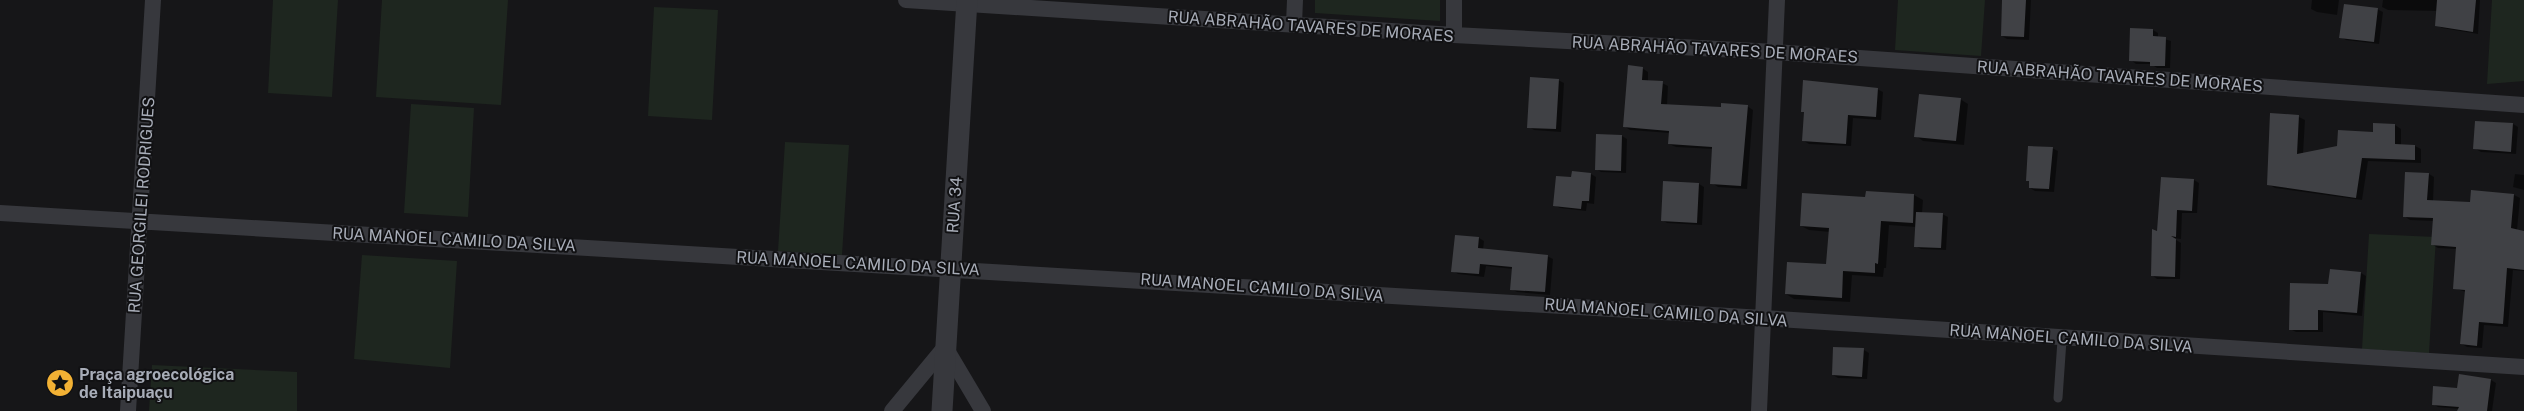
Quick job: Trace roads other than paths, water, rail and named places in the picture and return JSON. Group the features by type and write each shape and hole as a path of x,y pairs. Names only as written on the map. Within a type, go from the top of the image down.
{"street":[{"name":"RUA GEORGILEI RODRIGUES","path":"128,411 153,0"},
{"name":"RUA ABRAHÃO TAVARES DE MORAES","path":"906,0 967,2 1454,35 1775,52 2524,105"},
{"path":"1294,0 1294,24"},
{"path":"1454,0 1454,35"},
{"path":"1759,411 1777,0"},
{"name":"RUA 34","path":"942,411 967,2"},
{"name":"RUA MANOEL CAMILO DA SILVA","path":"0,213 951,268 2524,367"},
{"path":"892,411 945,347 983,411"}],"lane":[{"path":"2058,398 2062,340 2068,337"}],"place":[{"name":"Praça agroecológica de Itaipuaçu","path":"60,383"}]}
